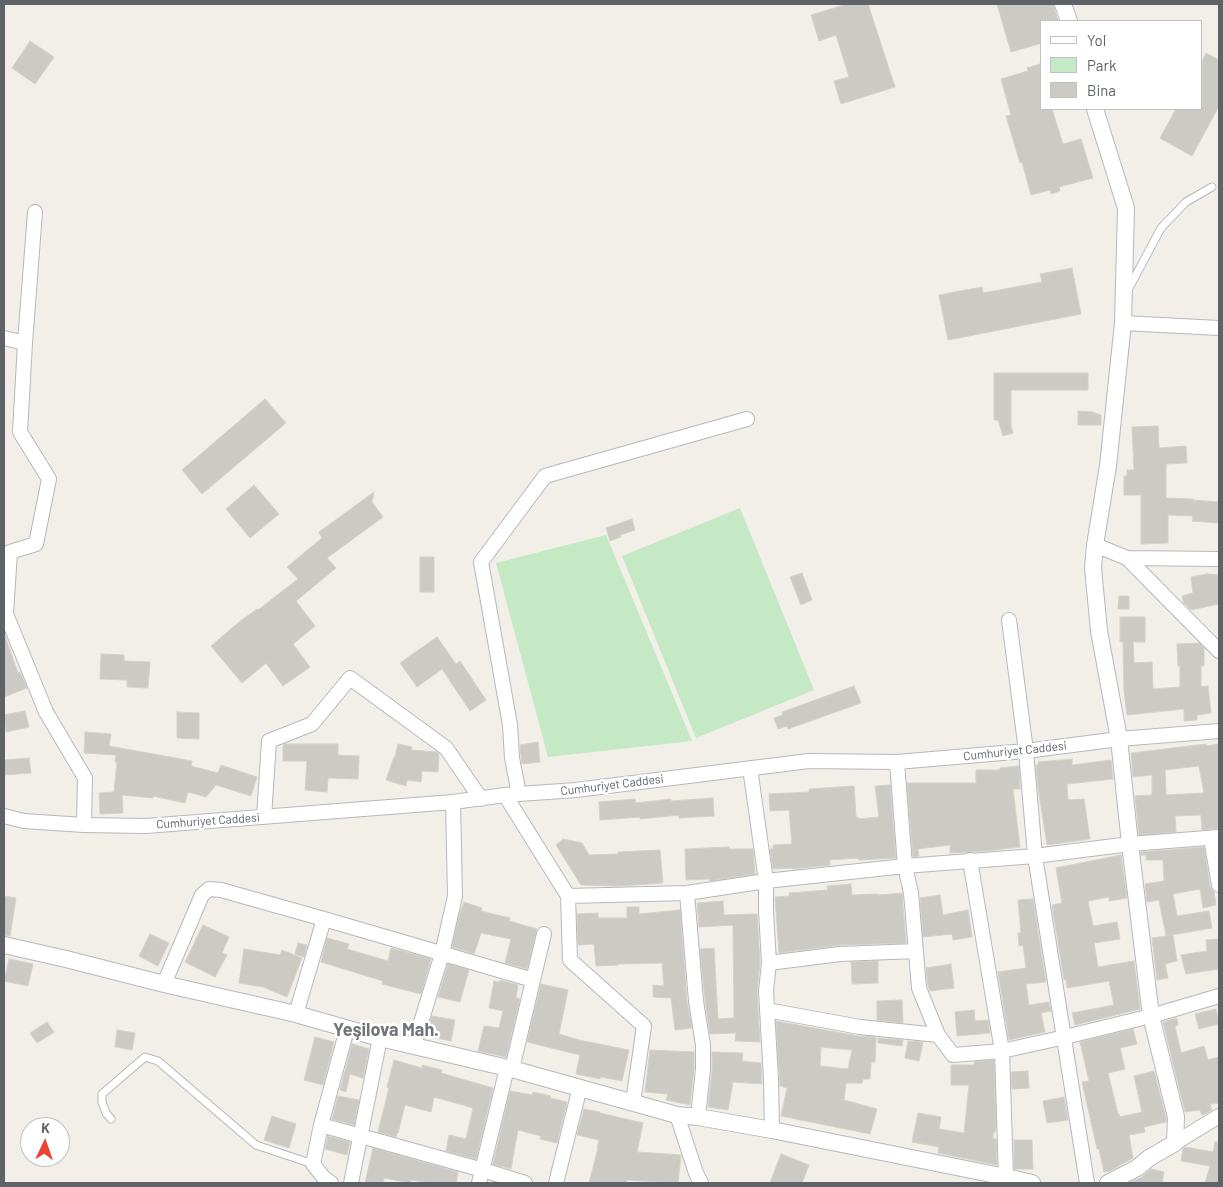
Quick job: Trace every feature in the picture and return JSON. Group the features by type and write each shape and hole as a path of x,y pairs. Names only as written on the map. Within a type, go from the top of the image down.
{"street":[{"path":"1063,4 1068,20"},
{"path":"1095,110 1126,208 1122,323 1108,466 1093,568 1099,630 1118,739 1151,1016 1176,1117 1175,1143"},
{"path":"35,212 24,343 20,432 49,479 36,544 7,547 6,614 46,712 85,778 84,825"},
{"path":"1122,323 1219,328"},
{"path":"4,338 24,343"},
{"path":"519,794 512,758 510,725 481,562 545,476 747,419"},
{"path":"1095,545 1127,558 1219,559"},
{"path":"1127,558 1219,651"},
{"path":"1009,620 1026,751 1035,856 1087,1183"},
{"path":"264,817 269,742 312,724 350,678 446,748 481,799"},
{"name":"Cumhuriyet Caddesi","path":"4,816 24,821 84,825 146,826 453,802 505,795 576,790 809,761 898,762 1026,751 1118,739 1219,731"},
{"path":"898,762 905,866 911,893 919,988 938,1035 953,1055 1002,1051 1151,1016 1219,996"},
{"path":"750,768 766,882 769,963 766,991 772,1130"},
{"path":"505,795 568,896 570,960 644,1026 633,1102"},
{"path":"414,1045 442,954 455,896 453,802"},
{"path":"568,896 687,893 905,866 1035,856 1130,844 1215,838 1219,884"},
{"path":"970,860 1002,1051 1006,1177"},
{"path":"164,984 202,895 209,889 221,890 533,980"},
{"path":"687,893 696,1000 702,1028 703,1045 703,1070 698,1117"},
{"path":"296,1014 324,919"},
{"path":"479,1183 492,1175 510,1069 544,934"},
{"path":"4,945 296,1014 380,1038 580,1087 677,1115 772,1130 1032,1183"},
{"path":"769,963 840,954 916,951"},
{"path":"767,1010 860,1027 938,1035"},
{"path":"330,1183 312,1164 347,1029"},
{"path":"351,1183 380,1038"},
{"path":"556,1183 580,1087"},
{"path":"677,1115 700,1183"},
{"path":"1108,1183 1137,1168 1149,1158 1219,1116"},
{"path":"321,1126 525,1183"}],"lane":[{"path":"1123,299 1161,228 1186,202 1212,187"},
{"path":"111,1119 106,1113 102,1102 102,1094 145,1057 158,1061 256,1145 312,1164"}],"green space":[{"path":"740,508 814,690 696,738 622,556"},
{"path":"606,535 692,741 548,757 496,563"}],"building":[{"path":"847,4 868,4 895,87 841,104 834,81 849,77 836,35 819,41 811,15"},
{"path":"997,4 1053,4 1058,20 1040,20 1040,44 1011,52"},
{"path":"30,41 54,57 35,84 12,68"},
{"path":"1206,53 1219,60 1219,106 1192,156 1160,138 1175,110 1203,110 1203,60"},
{"path":"1040,64 1040,110 1052,110 1063,144 1081,139 1093,178 1059,187 1060,191 1051,194 1050,190 1031,195 1006,116 1011,115 1001,79 1028,71 1027,68"},
{"path":"1072,268 1081,314 948,340 939,295 982,287 983,293 1042,282 1040,274"},
{"path":"994,373 1088,373 1088,390 1011,390 1011,426 1013,433 1003,436 998,420 994,420"},
{"path":"265,399 286,423 202,494 182,470"},
{"path":"1078,411 1101,415 1101,425 1078,425"},
{"path":"1158,426 1159,448 1186,446 1187,463 1166,464 1166,498 1219,502 1219,523 1192,521 1193,516 1168,515 1168,543 1141,544 1141,495 1124,495 1124,476 1127,476 1127,470 1134,470 1132,427"},
{"path":"254,485 279,514 250,538 226,509"},
{"path":"374,492 372,502 383,517 327,558 336,568 296,601 315,626 293,644 310,667 283,686 266,663 242,683 211,646 239,622 298,579 287,567 322,538 319,532"},
{"path":"632,519 635,530 610,541 606,528"},
{"path":"420,557 434,557 434,592 420,592"},
{"path":"802,573 812,600 801,605 790,577"},
{"path":"1207,574 1219,575 1219,604 1191,610 1184,603 1182,596 1193,593 1191,577"},
{"path":"1119,596 1129,596 1129,609 1118,609"},
{"path":"1120,617 1145,617 1145,642 1133,642 1134,663 1152,662 1153,689 1180,687 1177,644 1199,643 1204,648 1204,666 1201,666 1201,687 1208,686 1211,713 1197,715 1197,720 1184,721 1184,709 1127,715 1124,691 1123,642 1120,642"},
{"path":"4,637 18,673 20,672 27,688 4,697"},
{"path":"437,637 456,664 460,661 486,700 470,711 442,669 417,687 400,663"},
{"path":"101,654 124,655 124,661 150,662 148,688 127,687 127,680 100,679"},
{"path":"854,686 861,703 788,729 787,726 778,729 774,718 783,715 782,712"},
{"path":"25,711 29,727 6,732 4,715"},
{"path":"177,712 199,713 199,739 177,738"},
{"path":"85,732 111,734 109,746 192,761 191,766 218,773 221,765 257,777 251,796 216,785 206,797 188,792 185,803 153,796 153,798 122,795 123,813 100,814 99,793 114,792 116,755 84,753"},
{"path":"538,742 540,762 522,764 520,745"},
{"path":"284,744 338,744 338,755 359,756 358,779 328,778 327,792 305,790 307,761 283,761"},
{"path":"398,744 412,747 411,750 437,752 439,754 438,772 422,771 421,782 407,780 406,786 386,780"},
{"path":"1219,744 1219,828 1202,830 1201,815 1175,816 1176,832 1139,835 1135,796 1152,795 1152,775 1133,777 1131,753","holes":["1199,766 1204,793 1166,795 1165,770"]},
{"path":"29,758 31,773 4,775 4,760"},
{"path":"1072,759 1072,765 1111,760 1113,779 1067,784 1068,800 1084,799 1090,839 1047,845 1036,765 1039,765 1038,762"},
{"path":"1019,766 1020,789 1013,789 1020,847 950,853 950,845 918,849 919,856 913,857 907,783 976,783 976,770 1000,770 1000,768"},
{"path":"890,785 896,858 830,860 830,865 773,869 770,849 773,849 773,845 792,844 789,810 770,811 769,794 809,792 809,789 854,786 856,817 859,819 879,817 875,786"},
{"path":"713,798 714,816 679,818 679,815 640,819 640,817 600,820 599,802 635,799 636,803 671,799 671,801"},
{"path":"563,839 582,843 589,855 660,850 663,883 619,886 581,885 556,845"},
{"path":"729,847 729,849 753,849 755,874 710,881 710,879 686,880 685,849"},
{"path":"1204,847 1210,886 1214,892 1216,905 1203,908 1200,889 1173,894 1177,916 1209,911 1212,928 1166,936 1159,900 1147,902 1145,884 1164,881 1163,860 1146,860 1146,855 1141,855 1141,852"},
{"path":"1121,855 1127,898 1109,901 1109,897 1088,901 1093,926 1117,922 1120,939 1094,943 1098,967 1134,961 1140,1009 1075,1025 1072,1013 1114,1005 1109,981 1067,988 1066,979 1064,980 1052,905 1062,903 1056,868"},
{"path":"851,884 852,895 902,893 906,943 840,945 779,953 775,897 789,896 789,893 828,890 827,886"},
{"path":"940,895 943,915 968,910 972,937 953,940 952,934 923,937 920,898"},
{"path":"4,896 16,898 10,936 4,935"},
{"path":"1033,899 1046,982 1026,984 1029,1005 1049,1002 1051,1011 1041,1013 1045,1032 1009,1040 998,972 1026,968 1023,945 1019,946 1018,933 1021,933 1018,900"},
{"path":"723,901 724,915 757,914 760,963 757,992 760,1042 735,1041 736,1033 710,1034 700,949 714,948 718,1019 734,1018 733,925 699,927 697,903"},
{"path":"464,902 482,908 481,911 510,918 509,921 537,929 527,969 505,963 511,939 481,933 474,954 452,947"},
{"path":"627,907 639,907 639,914 680,910 687,1002 692,1028 675,1030 671,998 653,997 653,985 664,986 662,963 596,966 594,944 578,945 577,914 598,913 598,918 627,918"},
{"path":"203,925 229,937 222,953 227,955 215,977 185,962"},
{"path":"150,934 169,943 158,966 139,956"},
{"path":"1173,935 1177,961 1165,964 1168,978 1157,980 1152,938"},
{"path":"327,938 349,944 347,949 388,961 391,948 431,959 421,994 382,984 383,981 321,962"},
{"path":"1219,939 1219,969 1186,974 1181,955 1207,951 1206,940"},
{"path":"298,943 307,945 304,957 295,954"},
{"path":"244,949 280,955 282,950 302,958 287,997 263,987 239,983"},
{"path":"9,959 33,964 28,986 4,981"},
{"path":"878,961 878,983 852,984 851,962"},
{"path":"448,964 469,970 460,1002 438,997"},
{"path":"951,964 954,988 930,991 926,968"},
{"path":"500,980 518,985 516,998 520,999 506,1057 478,1051 484,1026 499,1028 503,1011 489,1008 494,981 500,982"},
{"path":"541,984 568,990 559,1034 629,1050 622,1081 576,1074 580,1055 527,1042"},
{"path":"902,1000 903,1023 877,1020 877,1001"},
{"path":"1216,1009 1219,1024 1199,1029 1195,1014"},
{"path":"974,1010 975,1021 988,1020 990,1033 957,1036 955,1012"},
{"path":"432,1016 455,1020 451,1041 426,1036"},
{"path":"1177,1018 1178,1025 1175,1026 1181,1053 1204,1046 1208,1060 1219,1057 1219,1103 1210,1104 1212,1110 1202,1115 1200,1110 1185,1112 1163,1022"},
{"path":"776,1021 858,1036 876,1037 875,1062 871,1062 870,1079 863,1079 862,1083 846,1083 844,1100 877,1109 870,1134 781,1116 787,1088 780,1086","holes":["821,1047 852,1050 848,1069 820,1066"]},
{"path":"47,1022 54,1032 37,1043 30,1033"},
{"path":"1133,1029 1137,1044 1120,1048 1125,1069 1108,1073 1118,1114 1120,1117 1142,1112 1134,1076 1154,1071 1166,1122 1144,1127 1145,1132 1129,1135 1133,1158 1110,1171 1104,1172 1082,1082 1089,1081 1080,1042"},
{"path":"117,1030 135,1033 132,1050 115,1047"},
{"path":"315,1037 334,1042 323,1085 304,1080"},
{"path":"878,1038 903,1040 902,1046 878,1043"},
{"path":"908,1041 923,1042 919,1061 905,1058"},
{"path":"352,1044 369,1049 363,1078 350,1074 346,1092 340,1090"},
{"path":"650,1050 694,1052 690,1105 666,1100 668,1094 645,1092"},
{"path":"712,1052 743,1053 742,1061 761,1063 762,1084 733,1082 728,1110 708,1107"},
{"path":"394,1060 422,1068 422,1065 442,1070 441,1073 493,1088 476,1159 446,1151 449,1135 466,1139 473,1108 434,1097 431,1112 405,1105 396,1137 378,1132"},
{"path":"994,1060 996,1126 993,1139 996,1139 997,1165 938,1153 939,1147 912,1142 918,1113 941,1117 939,1129 964,1133 969,1085 951,1085 951,1065 974,1065 974,1062"},
{"path":"1028,1071 1029,1088 1012,1089 1011,1072"},
{"path":"510,1091 532,1095 533,1092 567,1102 557,1143 540,1139 541,1136 518,1130 511,1169 493,1164"},
{"path":"338,1096 359,1100 354,1125 332,1119"},
{"path":"1064,1097 1068,1120 1047,1123 1043,1101"},
{"path":"584,1109 643,1123 637,1152 681,1155 678,1183 627,1180 626,1183 589,1183 599,1140 577,1135"},
{"path":"272,1116 296,1124 289,1148 264,1140"},
{"path":"328,1136 350,1142 347,1155 325,1149"},
{"path":"1014,1140 1032,1140 1033,1169 1014,1169"},
{"path":"1215,1142 1219,1142 1219,1183 1205,1183 1210,1166 1181,1161 1183,1149 1185,1147 1213,1152"},
{"path":"373,1148 458,1172 456,1183 432,1183 411,1180 410,1183 384,1178 383,1183 365,1183"},
{"path":"781,1154 809,1165 802,1183 770,1183"},
{"path":"1151,1169 1164,1172 1162,1183 1129,1183 1142,1177"}],"district":[{"name":"Yeşilova Mah.","path":"386,1030"}]}
